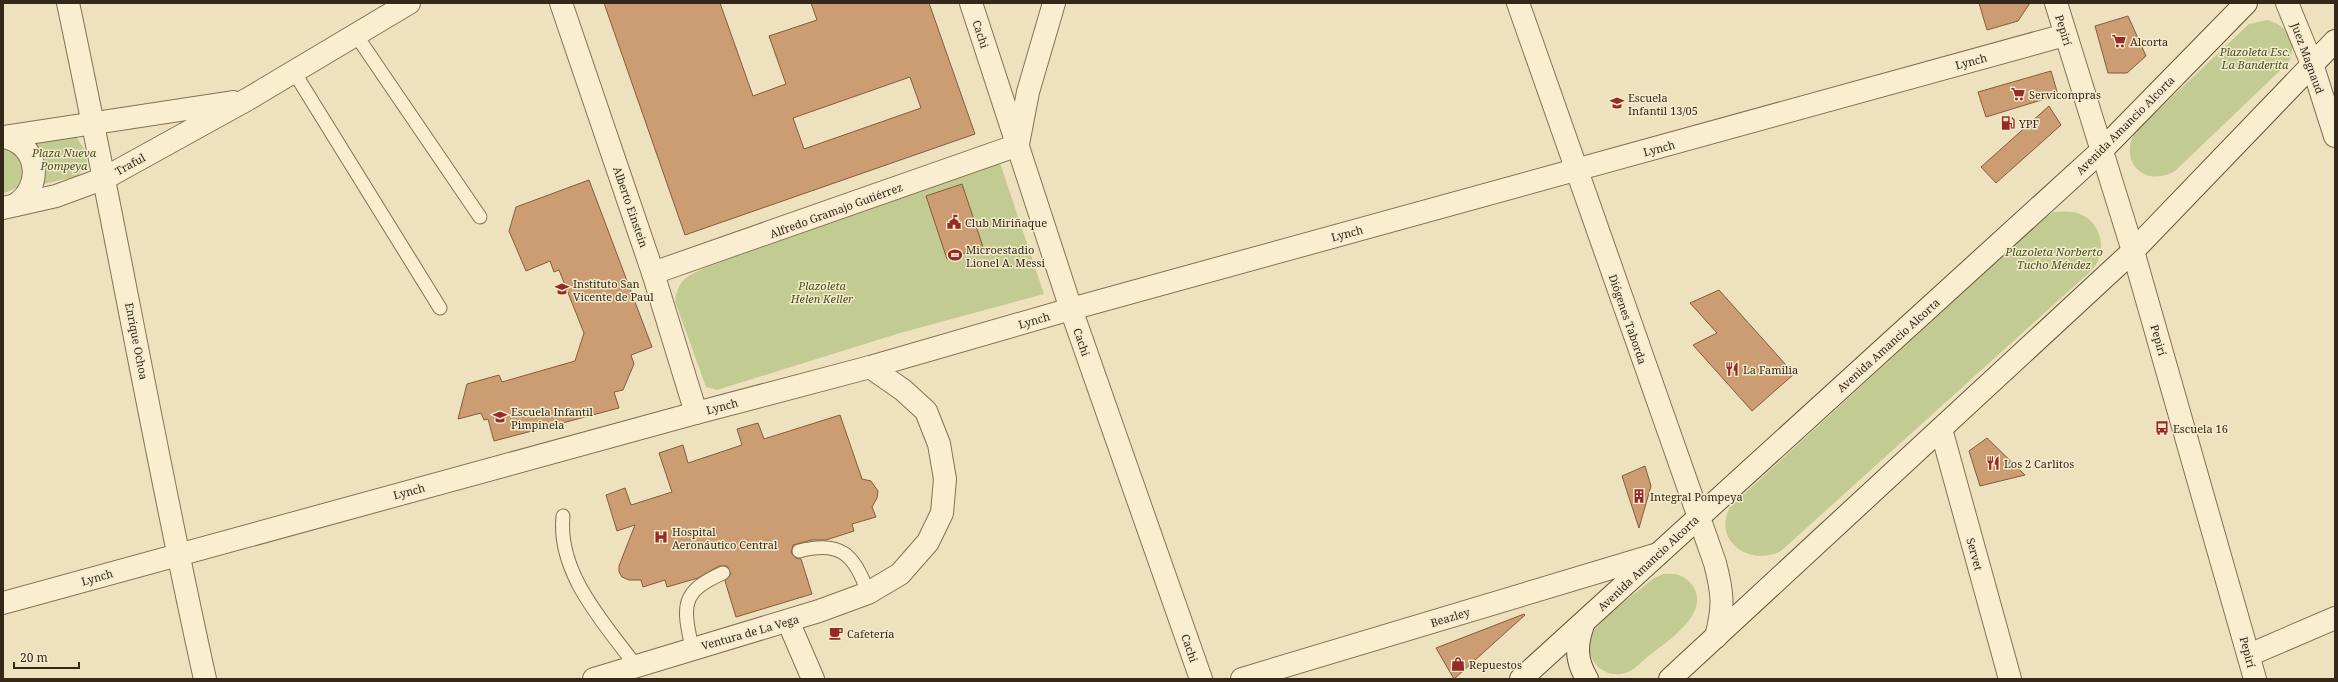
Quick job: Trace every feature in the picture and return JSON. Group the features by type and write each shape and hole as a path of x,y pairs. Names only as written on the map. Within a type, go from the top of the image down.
{"street":[{"name":"Enrique Ochoa","path":"68,3 94,122 177,554 205,679"},
{"name":"Traful","path":"9,207 56,196 105,178 248,99 409,3"},
{"name":"Alberto Einstein","path":"561,3 653,273 696,412"},
{"name":"Cachi","path":"971,3 1071,309 1201,679"},
{"path":"1018,146 1028,92 1054,3"},
{"name":"Diógenes Taborda","path":"1518,3 1720,582 1723,612 1716,637"},
{"name":"Pepirí","path":"2056,3 2133,251 2255,679"},
{"name":"Avenida Amancio Alcorta","path":"1521,679 1697,517 2101,151 2246,3"},
{"name":"Juez Magnaud","path":"2287,3 2312,64 2335,136"},
{"name":"Lynch","path":"3,603 696,412 870,367 1071,309 2065,35"},
{"path":"1670,679 2133,251 2335,41"},
{"name":"Traful","path":"3,137 248,99"},
{"path":"3,137 14,140 24,147 31,157 34,170 34,182 28,193 9,207"},
{"name":"Alfredo Gramajo Gutiérrez","path":"653,273 1018,146"},
{"name":"Ventura de La Vega","path":"594,679 692,648 788,621 868,593 900,574 928,542 942,513 945,480 939,444 926,411 903,390 870,367"},
{"name":"Servet","path":"1941,429 2010,679"},
{"name":"Beazley","path":"1242,679 1658,554"},
{"path":"2249,654 2335,618"},
{"path":"788,621 812,679"},
{"path":"1584,622 1578,637 1577,653 1581,669 1587,679"}],"lane":[{"path":"356,35 480,217"},
{"path":"294,72 440,308"},
{"path":"563,516 562,532 565,549 580,585 599,616 636,666"},
{"path":"799,551 820,547 835,549 847,555 858,565 868,593"},
{"path":"692,648 687,614 690,595 703,582 723,573"}],"green space":[{"name":"Plazoleta Esc. La Banderita","path":"2267,20 2281,26 2289,36 2292,48 2289,62 2175,171 2164,175 2154,176 2145,174 2137,169 2132,162 2130,153 2131,143 2135,132 2249,24"},
{"name":"Plaza Nueva Pompeya","path":"76,137 85,150 87,162 78,176 44,184 44,178 32,142"},
{"name":"Plaza Nueva Pompeya","path":"3,148 18,152 24,166 24,178 17,187 3,193"},
{"name":"Plazoleta Helen Keller","path":"1000,163 1044,294 900,333 717,390 706,387 675,301 679,287 685,279 707,267"},
{"name":"Plazoleta Norberto Tucho Méndez","path":"2054,212 2079,213 2095,225 2101,248 2100,256 2092,270 1781,551 1769,555 1757,556 1746,553 1737,548 1730,540 1726,530 1726,519 1730,507 2043,219"},
{"path":"1663,574 1679,575 1692,585 1697,596 1696,607 1691,617 1684,627 1674,636 1631,671 1617,674 1602,670 1596,665 1589,651 1591,635 1595,628 1620,605 1654,578"}],"building":[{"path":"604,3 720,3 753,96 786,84 769,36 817,20 811,3 929,3 975,134 685,235","holes":["910,77 921,108 804,149 793,118"]},
{"path":"1979,3 2030,3 2018,21 1987,30"},
{"name":"Alcorta","path":"2128,16 2146,56 2127,73 2108,73 2095,26"},
{"name":"Servicompras","path":"2051,71 2058,95 1986,117 1978,92"},
{"path":"2049,106 2061,125 1996,183 1981,167"},
{"path":"589,180 652,347 631,355 634,364 623,390 614,392 619,408 494,441 488,419 484,420 481,413 458,419 467,384 499,375 502,382 575,361 584,333 559,270 554,272 550,261 526,271 509,231 516,207"},
{"name":"Club Miriñaque","path":"962,184 983,247 947,259 926,196"},
{"path":"1719,290 1794,374 1752,411 1693,345 1717,333 1690,303"},
{"path":"840,415 862,479 871,481 878,491 877,498 872,507 876,517 852,524 854,531 826,540 812,540 793,545 791,553 796,558 801,559 812,594 736,617 725,581 731,574 727,566 719,566 698,578 667,587 665,580 643,587 641,580 629,580 622,577 619,572 619,566 635,525 617,531 606,495 625,488 631,505 672,492 659,453 683,445 688,463 742,445 737,429 758,423 764,439"},
{"name":"Los 2 Carlitos","path":"1987,438 2025,475 1980,486 1969,451"},
{"name":"Integral Pompeya","path":"1645,466 1651,486 1639,528 1622,476"},
{"name":"Repuestos","path":"1524,614 1525,615 1454,679 1436,648"}],"place":[{"name":"Alcorta","path":"2119,41"},
{"name":"Servicompras","path":"2018,94"},
{"name":"Escuela Infantil 13/05","path":"1617,103"},
{"name":"YPF","path":"2008,123"},
{"name":"Club Miriñaque","path":"954,222"},
{"name":"Microestadio Lionel A. Messi","path":"955,255"},
{"name":"Instituto San Vicente de Paul","path":"562,289"},
{"name":"La Familia","path":"1732,369"},
{"name":"Escuela Infantil Pimpinela","path":"500,417"},
{"name":"Escuela 16","path":"2162,428"},
{"name":"Los 2 Carlitos","path":"1993,463"},
{"name":"Integral Pompeya","path":"1639,496"},
{"name":"Hospital Aeronáutico Central","path":"661,537"},
{"name":"Cafetería","path":"836,633"},
{"name":"Repuestos","path":"1458,664"}]}
